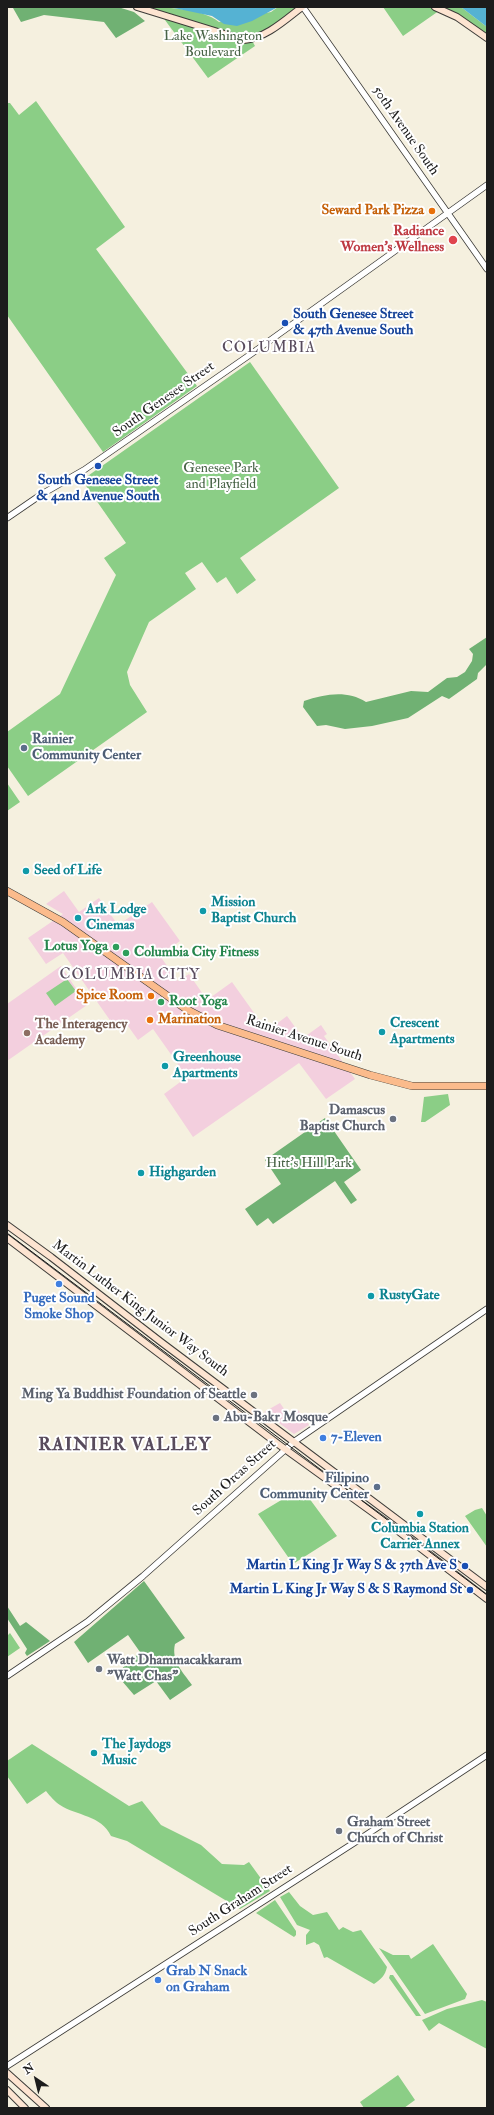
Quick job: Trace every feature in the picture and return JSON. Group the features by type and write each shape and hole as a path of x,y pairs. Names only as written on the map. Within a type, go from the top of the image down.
{"main road":[{"path":"137,7 244,40 252,39 266,33 303,7"},
{"path":"435,7 457,17 487,38"},
{"name":"Rainier Avenue South","path":"7,891 64,922 186,1009 216,1025 364,1073 412,1086 487,1086"},
{"name":"Martin Luther King Junior Way South","path":"7,1225 487,1587"},
{"name":"Martin Luther King Junior Way South","path":"7,1238 285,1449 397,1530 487,1599"},
{"path":"7,2073 46,2108"},
{"path":"7,2090 26,2108"}],"street":[{"name":"50th Avenue South","path":"303,7 487,269"},
{"name":"South Genesee Street","path":"7,518 42,494 94,463 487,186"},
{"name":"South Orcas Street","path":"7,1676 87,1622 143,1576 285,1449 487,1309"},
{"name":"South Graham Street","path":"7,2066 373,1831 487,1755"}],"shaded area":[{"path":"64,891 79,912 99,898 118,925 152,902 180,941 160,956 178,981 189,974 207,1000 232,982 267,1031 287,1016 303,1038 321,1025 327,1034 324,1036 355,1079 326,1099 299,1063 193,1137 164,1094 187,1077 153,1029 138,1040 123,1019 114,1026 63,953 46,964 28,938 63,914 46,904"},
{"name":"The Interagency Academy","path":"61,966 87,1005 7,1061 7,1004"},
{"path":"280,1403 289,1416 298,1410 309,1425 294,1434 264,1412"}],"green space":[{"path":"118,7 134,12 145,21 116,38 104,22 44,15 21,22 13,8"},
{"name":"Lake Washington Boulevard","path":"141,7 171,8 193,11 212,17 219,22 271,12 278,7 299,7 270,28 250,37 255,46 208,78 159,12"},
{"path":"383,7 461,7 487,27 487,35 443,8 403,36"},
{"path":"36,101 125,227 96,249 197,386 103,452 7,315 7,103 10,103 19,115"},
{"name":"Genesee Park and Playfield","path":"250,362 339,488 240,558 256,580 237,594 226,577 217,583 202,562 185,573 196,589 149,622 127,672 130,685 147,712 28,796 7,766 7,732 60,694 116,575 104,558 126,543 82,480"},
{"path":"487,637 487,664 478,673 477,679 449,699 442,696 408,718 372,726 345,729 326,725 317,726 303,707 304,701 336,694 359,698 366,702 411,691 428,692 447,678 457,677 465,672 472,661 473,654 469,649"},
{"path":"7,783 20,802 7,811"},
{"path":"67,979 76,991 55,1006 46,993"},
{"path":"448,1094 450,1105 425,1122 421,1122 424,1097"},
{"name":"Hitt's Hill Park","path":"325,1118 361,1170 344,1182 357,1200 351,1204 335,1181 273,1224 268,1218 257,1226 245,1209 281,1184 265,1160"},
{"path":"306,1494 337,1536 293,1564 258,1514 288,1496"},
{"path":"482,1508 487,1516 487,1547 465,1516"},
{"path":"144,1581 185,1638 175,1644 174,1650 176,1661 192,1685 170,1700 156,1681 134,1695 116,1674 140,1652 128,1635 88,1663 74,1642"},
{"path":"7,1606 20,1626 26,1622 50,1641 27,1656 25,1653 27,1649 7,1618"},
{"path":"10,1633 20,1648 7,1657 7,1636"},
{"path":"32,1744 129,1806 142,1801 161,1825 201,1845 222,1864 244,1865 249,1862 270,1891 240,1909 127,1841 111,1836 107,1829 95,1820 60,1805 54,1801 46,1791 27,1804 7,1776 7,1761"},
{"path":"289,1892 300,1906 313,1915 327,1912 339,1930 343,1927 353,1932 361,1930 387,1967 382,1977 374,1984 327,1957 324,1958 319,1945 314,1942 306,1945 306,1935 310,1930 297,1925 280,1897"},
{"path":"275,1900 296,1931 296,1935 294,1937 256,1913"},
{"path":"433,1944 467,1994 465,1999 425,2014 379,1948 393,1955 409,1955 411,1959"},
{"path":"390,1975 393,1975 421,2016 416,2016 389,1978"},
{"path":"482,2000 487,2002 487,2049 439,2023 429,2031 422,2020 447,2009"},
{"path":"398,2075 415,2100 404,2108 364,2108 360,2102"}],"water":[{"path":"169,7 278,7 252,21 237,26 224,24 212,16"},
{"path":"461,7 487,7 487,27"}],"tram line":[{"path":"7,1233 487,1595"}],"place":[{"name":"Seward Park Pizza","path":"432,211"},
{"name":"Radiance Women's Wellness","path":"453,240"},
{"name":"South Genesee Street & 47th Avenue South","path":"285,323"},
{"name":"South Genesee Street & 42nd Avenue South","path":"98,466"},
{"name":"Rainier Community Center","path":"24,748"},
{"name":"Seed of Life","path":"26,871"},
{"name":"Mission Baptist Church","path":"203,911"},
{"name":"Ark Lodge Cinemas","path":"78,918"},
{"name":"Lotus Yoga","path":"116,947"},
{"name":"Columbia City Fitness","path":"126,953"},
{"name":"Spice Room","path":"151,996"},
{"name":"Root Yoga","path":"161,1002"},
{"name":"Marination","path":"150,1020"},
{"name":"Crescent Apartments","path":"382,1032"},
{"name":"The Interagency Academy","path":"27,1033"},
{"name":"Greenhouse Apartments","path":"165,1066"},
{"name":"Damascus Baptist Church","path":"393,1119"},
{"name":"Highgarden","path":"141,1173"},
{"name":"Puget Sound Smoke Shop","path":"59,1284"},
{"name":"RustyGate","path":"371,1296"},
{"name":"Ming Ya Buddhist Foundation of Seattle","path":"254,1395"},
{"name":"Abu-Bakr Mosque","path":"216,1418"},
{"name":"7-Eleven","path":"323,1438"},
{"name":"Filipino Community Center","path":"377,1487"},
{"name":"Columbia Station Carrier Annex","path":"420,1514"},
{"name":"Martin L King Jr Way S & 37th Ave S","path":"465,1566"},
{"name":"Martin L King Jr Way S & S Raymond St","path":"470,1590"},
{"name":"Watt Dhammacakkaram \"Watt Chas\"","path":"99,1669"},
{"name":"The Jaydogs Music","path":"94,1753"},
{"name":"Graham Street Church of Christ","path":"339,1831"},
{"name":"Grab N Snack on Graham","path":"158,1980"}],"district":[{"name":"COLUMBIA","path":"269,349"},
{"name":"COLUMBIA CITY","path":"130,976"},
{"name":"RAINIER VALLEY","path":"125,1446"}]}
